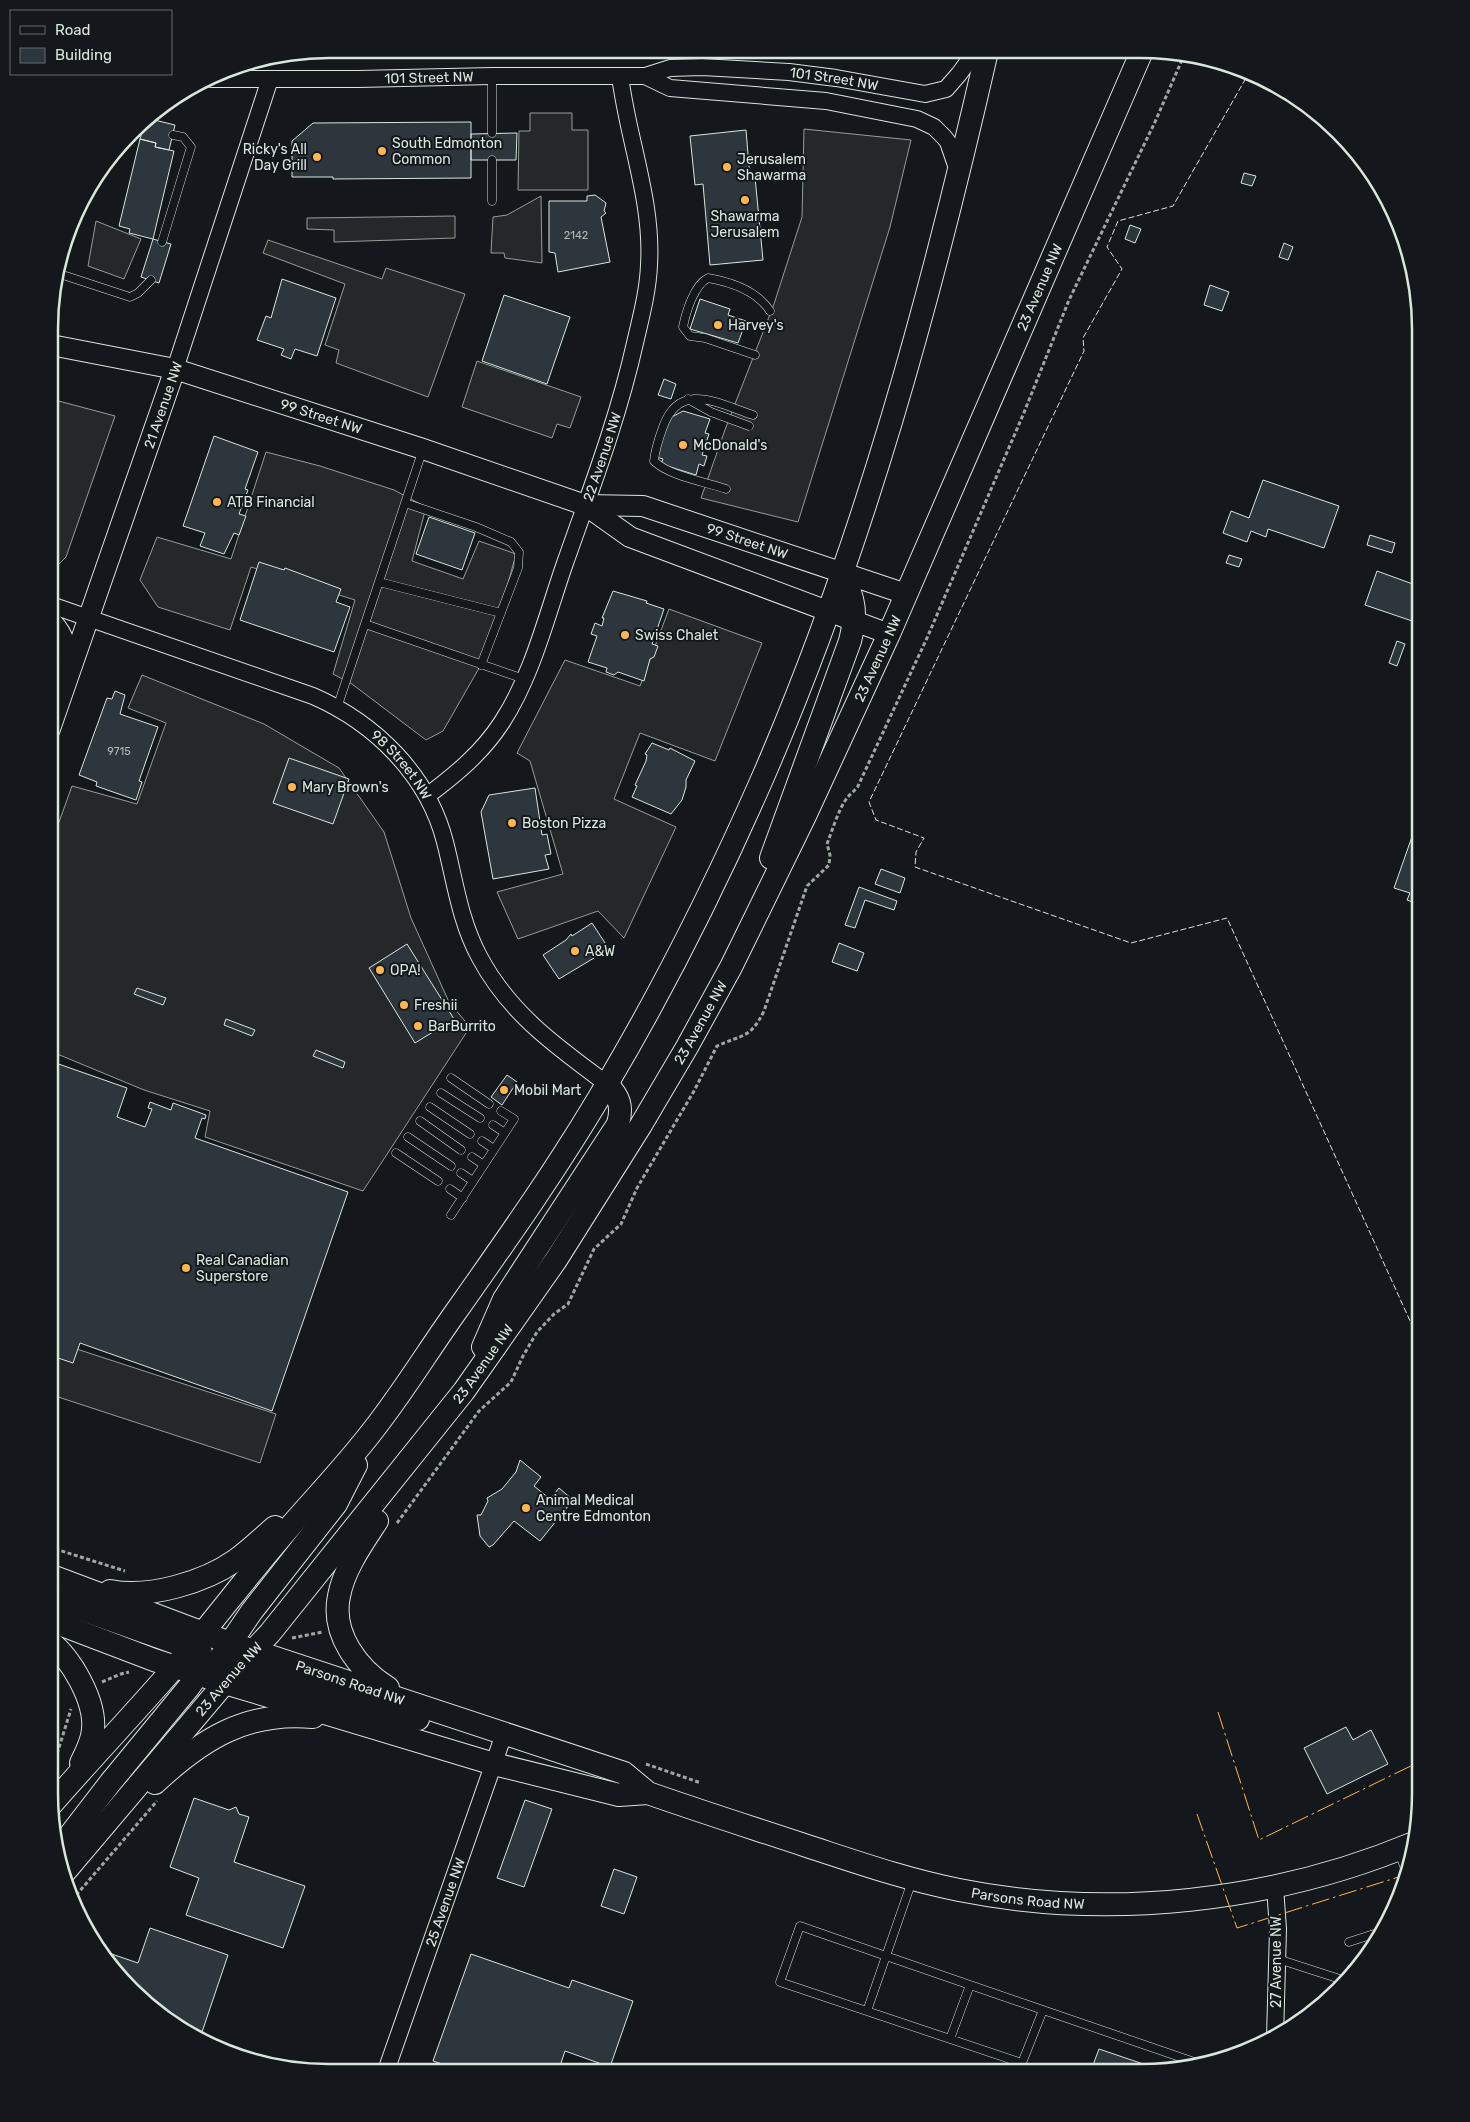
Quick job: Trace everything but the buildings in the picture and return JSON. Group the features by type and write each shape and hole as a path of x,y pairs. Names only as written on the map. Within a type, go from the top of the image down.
{"main road":[{"name":"23 Avenue NW","path":"68,1867 217,1657 284,1533 337,1475 375,1427 517,1224 607,1084 670,970 728,854 778,741 842,573 922,312 959,174 985,58"},
{"name":"23 Avenue NW","path":"217,1657 448,1414 556,1260 636,1134 687,1047 731,967 805,816 889,634 1139,58"},
{"path":"731,967 850,641 855,621 848,586 842,573"},
{"path":"464,1391 504,1299 618,1124 621,1103 607,1084"},
{"path":"442,1711 388,1688 364,1670 343,1639 337,1609 341,1587 358,1549 435,1439 448,1414"},
{"path":"63,1845 217,1657 336,1504 375,1427"},
{"path":"58,1577 118,1593 155,1591 187,1583 235,1561 337,1475"},
{"name":"Parsons Road NW","path":"58,1578 217,1657 406,1738 494,1764 619,1795 648,1793"},
{"path":"58,1601 217,1657 432,1723 458,1728 496,1731"},
{"name":"Parsons Road NW","path":"58,1623 175,1667 217,1657 442,1711 496,1731 624,1773 648,1793 913,1879 995,1896 1082,1903 1125,1904 1194,1900 1275,1886 1318,1875 1406,1847"},
{"path":"58,1649 68,1658 84,1691 93,1720 90,1742 72,1780"},
{"path":"58,1797 175,1667"},
{"path":"71,1877 146,1791 169,1770 215,1735 239,1725 252,1720 298,1716 318,1717 406,1738"}],"street":[{"name":"101 Street NW","path":"223,79 645,76 670,68 752,69 836,78 924,94 946,89 971,58"},
{"name":"22 Avenue NW","path":"427,796 476,757 503,722 524,680 586,505 623,391 642,316 649,267 650,244 646,204 620,76"},
{"name":"101 Street NW","path":"645,76 670,88 826,101 917,119 934,128 948,142 959,174"},
{"name":"21 Avenue NW","path":"58,707 175,369 270,79"},
{"name":"99 Street NW","path":"58,346 175,369 423,449 586,505 630,537 889,634"},
{"name":"99 Street NW","path":"586,505 643,506 906,594"},
{"name":"98 Street NW","path":"58,607 305,693 337,708 388,746 410,769 427,796 444,839 464,921 471,940 487,970 511,1003 539,1032 607,1084"},
{"path":"58,631 62,636 66,651 58,692"},
{"name":"25 Avenue NW","path":"388,2064 494,1764 496,1731"},
{"name":"27 Avenue NW","path":"1275,1886 1278,1959 1275,2029"}],"lane":[{"path":"492,76 492,133"},
{"path":"162,242 191,147 183,137 173,135"},
{"path":"492,160 492,201"},
{"path":"66,276 130,297 150,280"},
{"path":"755,355 705,338 690,336 683,327 684,320 699,285 708,278 717,279 753,293 762,300 770,311"},
{"path":"726,489 659,466 654,461 655,451 671,409 678,403 688,399 710,401 753,415"},
{"path":"688,399 711,412 749,426"},
{"path":"337,708 423,449"},
{"path":"405,503 476,527 511,542 519,552 518,568 482,665"},
{"path":"379,582 501,613"},
{"path":"365,624 524,680"},
{"path":"451,1078 489,1104"},
{"path":"441,1092 480,1118"},
{"path":"430,1107 470,1134"},
{"path":"451,1216 514,1119 501,1111"},
{"path":"420,1121 461,1150"},
{"path":"493,1125 505,1133"},
{"path":"408,1137 451,1166"},
{"path":"482,1141 494,1149"},
{"path":"396,1153 438,1181"},
{"path":"472,1157 484,1165"},
{"path":"461,1173 473,1181"},
{"path":"450,1189 463,1198"},
{"path":"867,2011 913,1879"},
{"path":"1043,2010 1022,2063 780,1982 800,1926 886,1956 1043,2010 1188,2060"},
{"path":"1349,1942 1373,1934"},
{"path":"1278,1959 1339,1979"},
{"path":"950,2039 970,1985"}],"path":[{"path":"1023,414 1069,300 1155,122 1182,61"},
{"path":"58,1551 126,1572"},
{"path":"286,1639 324,1632"},
{"path":"100,1682 121,1674 137,1671"},
{"path":"58,1751 73,1703"},
{"path":"77,1894 158,1800"}],"shaded area":[{"path":"530,113 572,113 572,130 588,130 588,190 518,190 519,131 530,131"},
{"path":"804,129 911,140 890,227 798,522 701,498 726,427 774,304 802,217"},
{"path":"541,196 542,263 505,258 504,253 491,253 493,217 507,215"},
{"path":"455,216 455,238 334,242 334,230 307,229 307,218"},
{"path":"96,221 141,239 124,279 88,266"},
{"path":"268,240 382,279 386,268 465,294 428,397 336,363 339,350 325,345 345,284 263,253"},
{"path":"477,361 581,397 570,428 557,424 552,438 462,407"},
{"path":"58,401 115,416 66,557 58,565"},
{"path":"266,452 320,466 394,490 426,507 412,561 463,579 479,541 516,554 490,649 443,731 426,740 352,684 333,674 355,600 251,567 230,630 158,607 140,580 157,537 231,559"},
{"path":"669,609 762,643 715,761 640,733 614,799 676,827 624,938 598,911 518,939 497,892 563,874 530,761 517,753 565,660 640,686"},
{"path":"142,675 264,724 339,768 384,832 411,918 449,1002 470,1027 363,1191 205,1137 210,1111 144,1090 58,1054 58,825 72,786 137,804 166,723 128,708"},
{"path":"58,1343 276,1414 260,1463 58,1397"}],"fence":[{"path":"1246,78 1173,206 1118,221 1107,247 1122,269 1083,338 1084,351 869,802 876,820 924,838 916,852 915,867 1131,943 1227,918 1412,1325"}],"power":[{"path":"1218,1712 1259,1840 1412,1765"},
{"path":"1197,1814 1237,1928 1399,1877"}],"place":[{"name":"South Edmonton Common","path":"382,151"},
{"name":"Ricky's All Day Grill","path":"317,157"},
{"name":"Jerusalem Shawarma","path":"727,167"},
{"name":"Shawarma Jerusalem","path":"745,200"},
{"name":"Harvey's","path":"718,325"},
{"name":"McDonald's","path":"683,445"},
{"name":"ATB Financial","path":"217,502"},
{"name":"Swiss Chalet","path":"625,635"},
{"name":"Mary Brown's","path":"292,787"},
{"name":"Boston Pizza","path":"512,823"},
{"name":"A&W","path":"575,951"},
{"name":"OPA!","path":"380,970"},
{"name":"Freshii","path":"404,1005"},
{"name":"BarBurrito","path":"418,1026"},
{"name":"Mobil Mart","path":"504,1090"},
{"name":"Real Canadian Superstore","path":"186,1268"},
{"name":"Animal Medical Centre Edmonton","path":"526,1508"}]}
